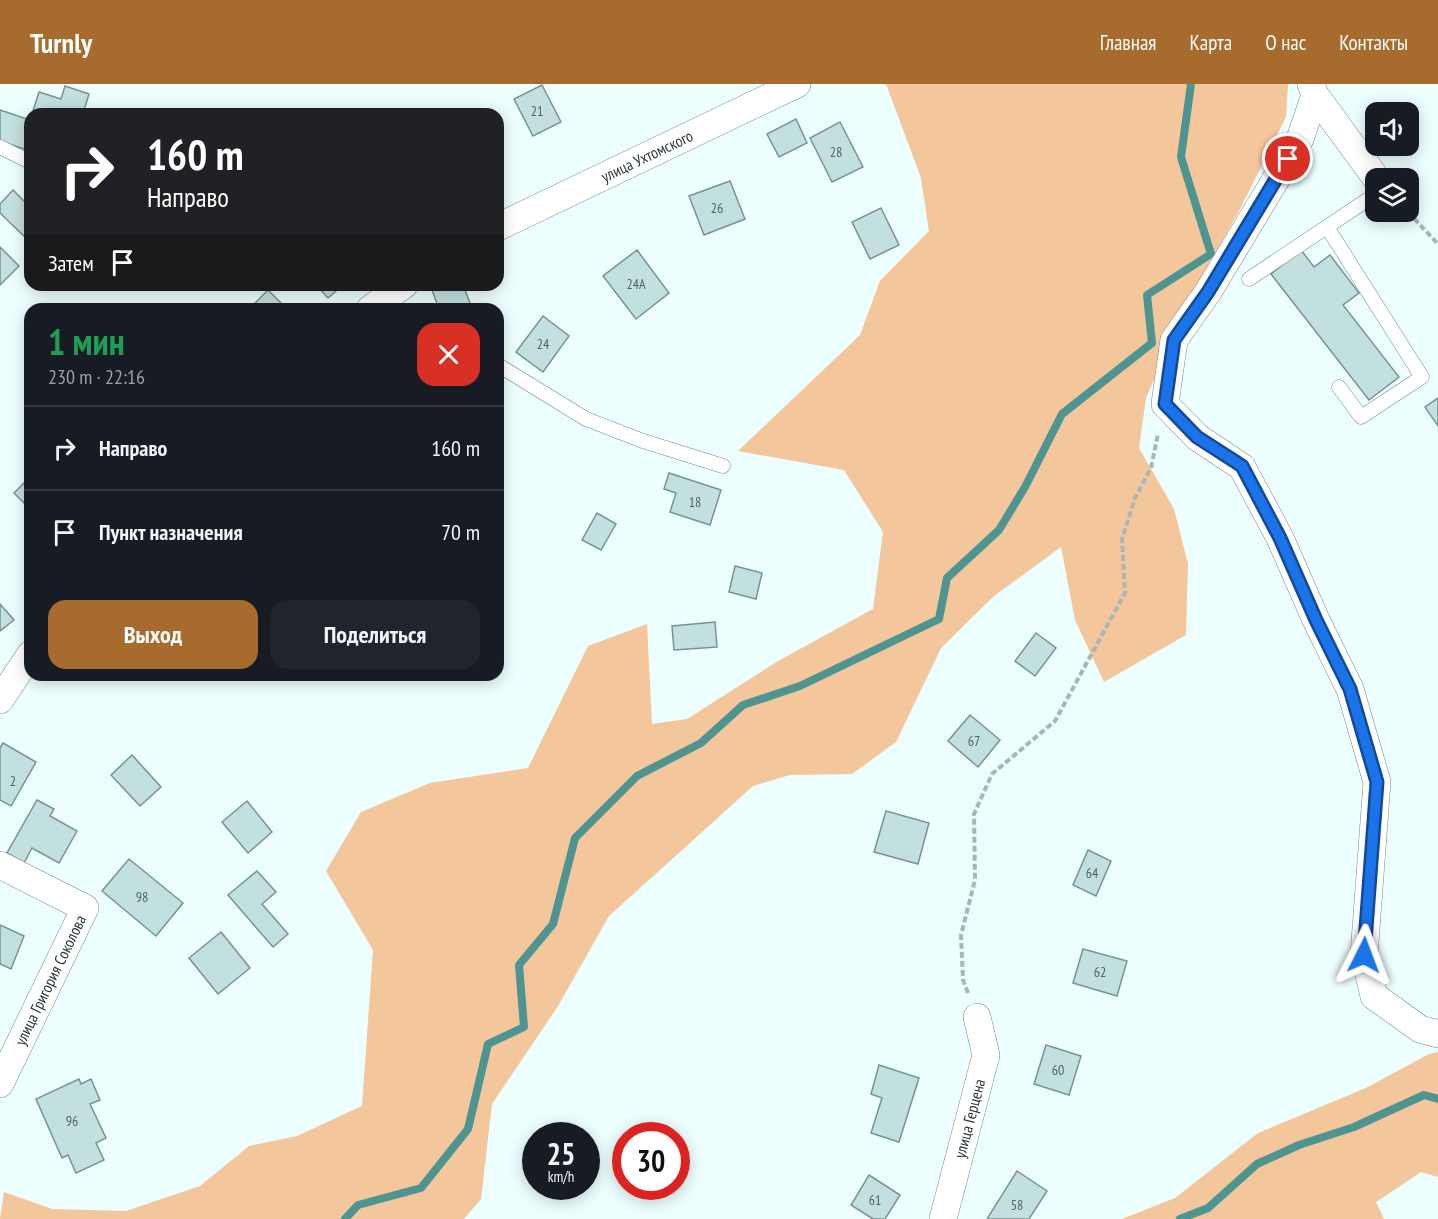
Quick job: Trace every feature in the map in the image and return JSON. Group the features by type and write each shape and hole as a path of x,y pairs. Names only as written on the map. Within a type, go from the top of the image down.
{"street":[{"name":"улица Ухтомского","path":"504,224 797,84"},
{"path":"1313,90 1369,168"},
{"path":"1313,90 1294,149 1208,292 1174,340 1165,404 1197,437 1242,466 1280,538 1316,620 1350,689 1377,782 1364,955 1374,996 1420,1029 1438,1034"},
{"path":"381,303 396,291"},
{"path":"0,700 24,664"},
{"name":"улица Григория Соколова","path":"0,865 85,908 0,1084"},
{"name":"улица Герцена","path":"943,1219 986,1055 977,1017"}],"lane":[{"path":"0,147 24,159"},
{"path":"1249,279 1365,201"},
{"path":"1327,227 1422,377 1361,417 1339,387"},
{"path":"504,369 586,419 643,441 723,466"}],"path":[{"path":"1417,222 1438,244"},
{"path":"977,1017 963,980 961,935 975,880 974,814 992,774 1055,721 1125,593 1122,539 1135,498 1150,468 1165,404"}],"shaded area":[{"path":"886,84 1288,84 1286,117 1238,213 1185,307 1146,398 1139,448 1174,509 1188,564 1186,635 1104,682 1075,620 1061,547 994,596 941,648 896,742 852,774 790,775 753,786 609,916 558,1006 492,1104 481,1199 464,1219 0,1219 4,1192 52,1209 126,1211 200,1186 249,1146 297,1136 362,1106 373,950 326,871 361,812 430,783 528,768 588,646 647,624 652,724 687,719 778,661 873,609 883,532 844,470 738,451 860,335 880,281 929,231 921,178"},
{"path":"1438,1052 1438,1177 1421,1172 1376,1202 1384,1219 1122,1219 1175,1198 1258,1133 1366,1088 1429,1054"}],"building":[{"path":"542,85 561,122 533,136 514,99"},
{"path":"65,86 89,94 85,108 34,108 39,92 61,99"},
{"path":"0,110 24,118 24,149 0,141"},
{"path":"796,119 807,143 779,157 767,134"},
{"path":"840,122 863,167 832,182 810,138"},
{"path":"730,181 745,219 704,235 689,196"},
{"path":"13,190 24,201 24,236 0,213 0,204"},
{"path":"881,208 899,245 870,259 852,222"},
{"path":"0,247 19,266 0,285"},
{"path":"637,250 669,293 636,319 603,276"},
{"path":"1301,250 1314,267 1330,255 1359,293 1343,305 1399,377 1369,400 1271,274"},
{"path":"269,291 281,303 255,303"},
{"path":"322,291 336,291 328,298"},
{"path":"432,291 465,291 470,303 437,303"},
{"path":"543,316 569,336 543,372 516,352"},
{"path":"1438,398 1438,426 1425,407"},
{"path":"669,473 721,490 710,525 670,512 676,493 664,489"},
{"path":"24,483 24,503 14,493"},
{"path":"597,513 616,524 601,550 582,540"},
{"path":"735,566 762,573 756,599 729,592"},
{"path":"0,604 14,620 0,631"},
{"path":"715,622 717,647 674,650 672,626"},
{"path":"1036,633 1056,648 1035,676 1015,661"},
{"path":"970,715 1000,740 978,767 948,741"},
{"path":"3,743 36,762 11,806 0,800 0,748"},
{"path":"132,755 161,787 140,806 111,775"},
{"path":"37,800 54,809 50,816 77,831 59,863 32,848 24,863 7,853"},
{"path":"247,801 272,832 248,853 222,822"},
{"path":"886,811 929,823 918,864 874,852"},
{"path":"1088,850 1111,861 1096,896 1073,885"},
{"path":"129,859 183,903 156,936 102,891"},
{"path":"257,871 276,892 262,904 288,934 273,947 228,895"},
{"path":"0,925 24,936 11,969 0,964"},
{"path":"221,932 250,968 218,994 189,958"},
{"path":"1083,949 1127,961 1117,996 1073,983"},
{"path":"1046,1045 1081,1056 1069,1095 1034,1084"},
{"path":"879,1065 919,1078 899,1142 871,1133 882,1098 871,1094"},
{"path":"79,1079 81,1084 91,1079 100,1100 90,1104 106,1138 96,1143 104,1160 76,1173 68,1155 62,1158 36,1099"},
{"path":"1017,1171 1047,1191 1029,1219 987,1219"},
{"path":"869,1175 900,1195 885,1219 873,1219 851,1205"}],"waterway":[{"path":"345,1219 358,1205 421,1188 468,1129 488,1044 524,1027 519,965 553,924 575,838 637,776 701,743 743,705 800,686 939,619 947,578 999,530 1025,487 1062,414 1152,343 1147,295 1211,254 1181,157 1191,84"},
{"path":"1180,1219 1208,1208 1257,1164 1299,1145 1354,1127 1424,1095 1438,1099"}],"route":[{"path":"1288,159 1208,292 1174,340 1165,404 1197,437 1242,466 1280,538 1316,620 1350,689 1377,782 1364,955"}]}
